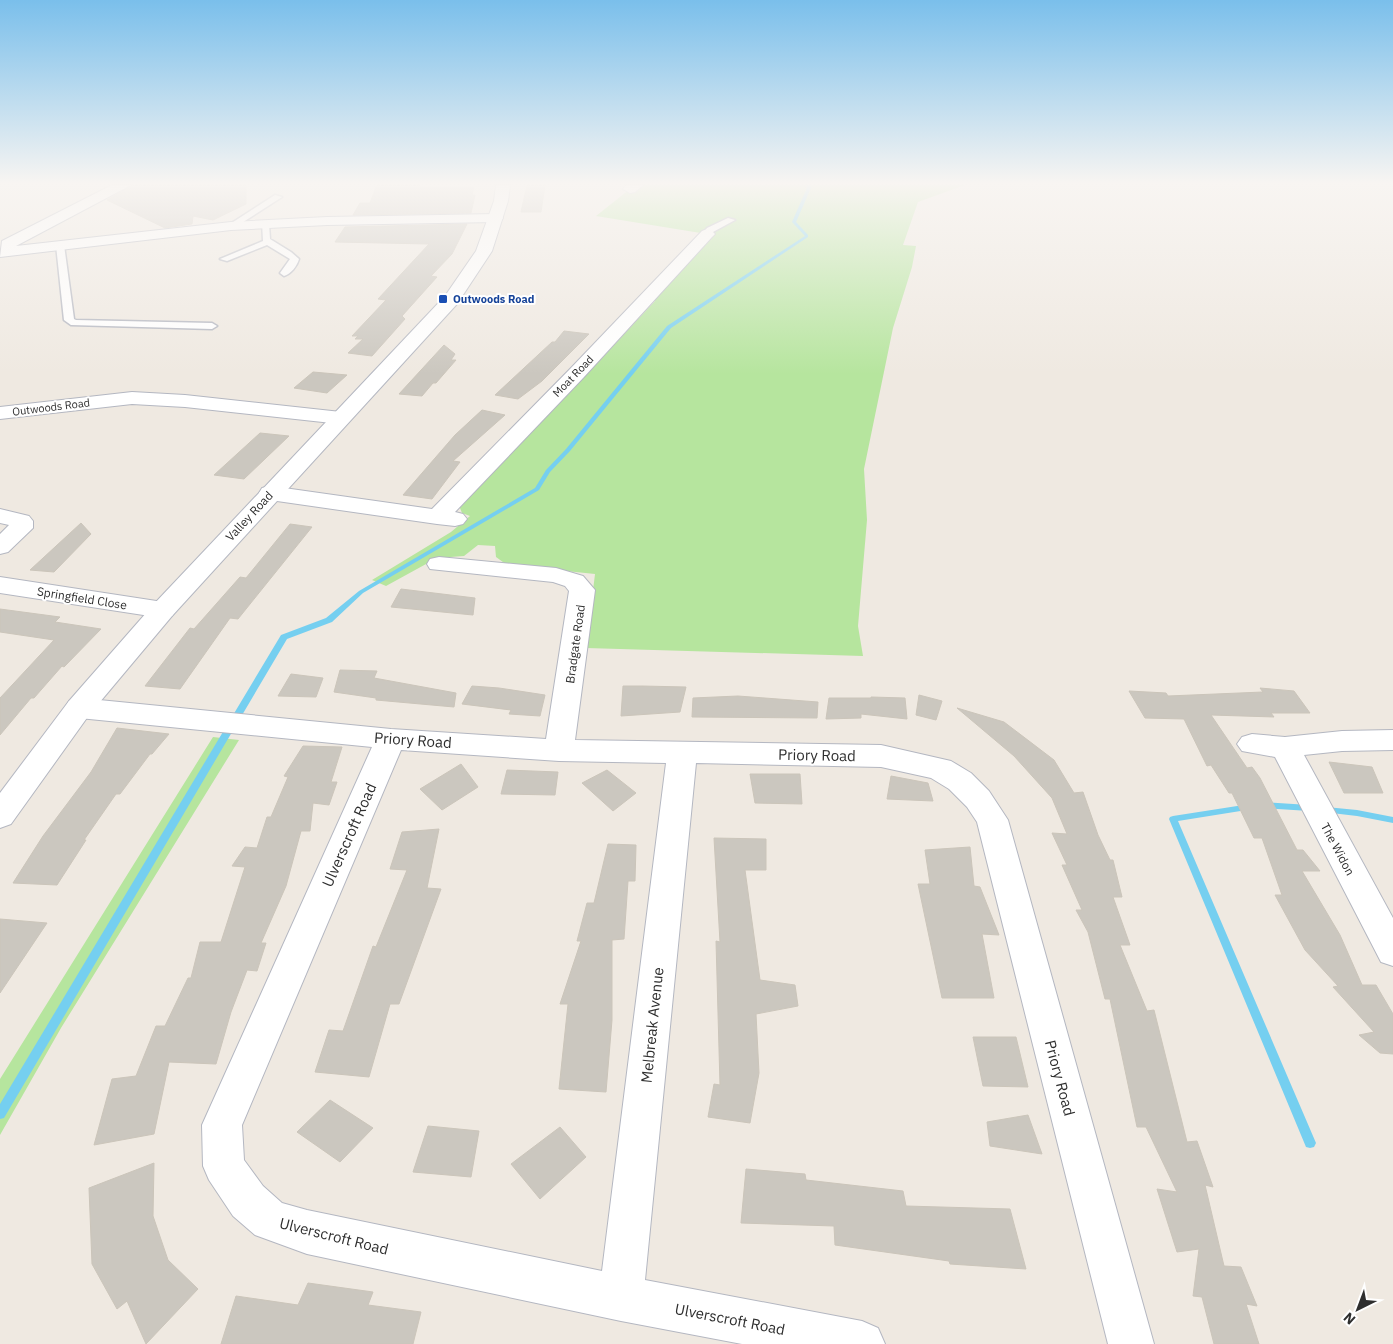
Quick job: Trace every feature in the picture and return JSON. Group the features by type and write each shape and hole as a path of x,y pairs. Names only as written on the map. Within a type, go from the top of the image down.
{"street":[{"path":"0,252 32,248"},
{"name":"Valley Road","path":"0,816 79,708 163,610 450,300 485,248"},
{"name":"Moat Road","path":"270,493 448,518 577,373 694,248"},
{"name":"Outwoods Road","path":"0,413 132,398 185,401 341,418"},
{"path":"0,516 21,521 22,528 0,547"},
{"name":"Bradgate Road","path":"439,564 478,560 556,575 574,581 582,590 559,750"},
{"name":"Springfield Close","path":"0,586 163,610"},
{"name":"Priory Road","path":"79,708 391,739 559,750 881,756 940,769 960,781 978,799 992,820 1131,1344"},
{"name":"Ulverscroft Road","path":"391,739 222,1125 224,1166 248,1201 270,1220 307,1232 621,1298 862,1344"},
{"path":"1252,744 1284,747 1342,741 1393,740"},
{"name":"The Widon","path":"1284,747 1391,943"},
{"name":"Melbreak Avenue","path":"621,1298 682,752"}],"lane":[{"path":"60,248 69,320 74,323 212,326"},
{"path":"224,259 253,248"},
{"path":"278,248 295,259 293,264 284,273"}],"green space":[{"path":"701,248 916,248 912,267 893,328 864,469 867,520 858,626 863,656 586,648 595,574 507,565 496,557 495,546 478,545 464,556 437,558 386,586 372,580 451,532 470,516 462,513 458,503 544,413 552,411 655,301 652,298"},
{"path":"213,737 239,740 61,1028 0,1135 0,1079"}],"building":[{"path":"426,248 455,248 452,254 431,276 437,277 402,316 405,319 372,356 348,353 363,339 355,339 358,336 352,336 386,300 378,299"},
{"path":"564,331 589,334 542,381 518,399 495,395 552,342 555,342"},
{"path":"444,345 455,354 451,360 456,360 436,383 433,383 422,396 399,394"},
{"path":"313,372 347,375 327,393 294,388"},
{"path":"482,410 505,415 453,461 460,462 432,499 403,495 455,435"},
{"path":"260,433 289,436 244,479 214,475"},
{"path":"81,523 91,534 54,572 30,570"},
{"path":"290,524 312,527 238,619 230,618 180,689 145,686 190,628 194,629 240,577 246,578"},
{"path":"401,589 475,598 473,615 391,607"},
{"path":"0,609 60,617 55,622 101,629 64,667 62,666 34,698 31,698 0,735 0,698 54,640 0,632"},
{"path":"340,670 377,671 374,678 456,693 454,707 376,700 376,698 334,692"},
{"path":"291,674 323,678 316,697 278,696"},
{"path":"472,686 545,695 540,716 509,714 511,710 462,704"},
{"path":"623,686 686,687 680,712 621,716"},
{"path":"1260,688 1294,691 1310,713 1271,713 1274,717 1211,715 1247,768 1252,767 1260,778 1297,850 1303,850 1320,871 1302,871 1340,935 1362,985 1376,985 1393,1014 1393,1054 1380,1053 1359,1035 1374,1032 1333,987 1338,986 1305,950 1275,895 1282,895 1262,838 1254,838 1232,793 1229,793 1211,765 1207,766 1184,719 1145,718 1129,691 1166,693 1168,696 1263,692"},
{"path":"919,695 942,701 936,720 916,715"},
{"path":"738,696 818,702 817,718 692,717 693,698"},
{"path":"829,698 905,698 907,719 861,714 861,718 826,719"},
{"path":"957,708 1004,722 1054,760 1074,793 1083,792 1098,835 1110,860 1113,860 1122,897 1113,897 1130,945 1120,945 1147,1011 1154,1010 1187,1142 1197,1141 1213,1187 1205,1185 1224,1266 1241,1267 1257,1306 1246,1304 1259,1344 1214,1344 1202,1297 1193,1296 1199,1249 1177,1252 1157,1189 1177,1192 1146,1127 1137,1127 1110,999 1105,999 1088,932 1076,910 1082,910 1062,865 1067,865 1052,833 1067,834 1052,798 1014,756"},
{"path":"117,728 169,734 150,754 120,794 116,794 84,840 86,840 57,885 13,883 43,836 91,772"},
{"path":"303,746 342,747 331,782 337,782 329,805 313,803 310,831 301,831 286,886 261,943 266,943 257,971 247,970 231,1012 216,1064 169,1062 154,1134 94,1145 112,1079 136,1076 156,1026 165,1026 188,978 191,978 200,942 221,942 245,867 232,866 245,847 257,848 267,817 271,817 288,777 284,776"},
{"path":"1329,762 1372,767 1383,793 1344,793"},
{"path":"461,764 478,787 442,810 420,789"},
{"path":"507,770 558,772 555,795 501,794"},
{"path":"607,770 636,793 613,811 582,783"},
{"path":"750,774 800,774 802,804 755,803"},
{"path":"891,776 928,783 933,801 887,799"},
{"path":"439,829 427,888 441,889 399,1004 390,1004 369,1077 315,1072 329,1030 343,1031 373,946 376,947 407,870 390,869 402,832"},
{"path":"714,838 766,839 766,870 745,870 760,980 795,985 798,1006 756,1014 759,1073 750,1123 708,1117 714,1084 720,1085 716,941 720,942"},
{"path":"608,844 636,845 635,881 628,881 624,939 612,940 612,1020 606,1092 559,1089 568,1004 560,1004 581,941 577,941 587,903 594,903"},
{"path":"970,847 974,886 980,887 999,935 982,934 994,998 942,998 918,884 930,884 925,850"},
{"path":"0,919 47,923 0,993"},
{"path":"973,1037 1016,1037 1028,1087 983,1086"},
{"path":"330,1100 373,1128 340,1162 297,1132"},
{"path":"1028,1115 1042,1154 990,1146 987,1122"},
{"path":"428,1126 479,1131 471,1177 413,1172"},
{"path":"560,1127 586,1157 540,1199 511,1164"},
{"path":"154,1163 153,1216 168,1260 198,1289 146,1344 127,1301 117,1309 92,1264 89,1188"},
{"path":"746,1169 805,1174 806,1180 903,1191 906,1206 1010,1209 1026,1269 950,1264 949,1261 835,1245 834,1226 741,1223"},
{"path":"308,1283 373,1292 368,1305 421,1312 413,1344 221,1344 236,1296 298,1305"}],"waterway":[{"path":"0,1114 284,637 329,620 361,592 537,489 548,471 568,450 669,327 789,248"},
{"path":"1264,805 1309,808"},
{"path":"1250,807 1173,819 1310,1143"},
{"path":"1326,810 1357,813 1393,820"}],"place":[{"name":"Outwoods Road","path":"443,299"}]}
